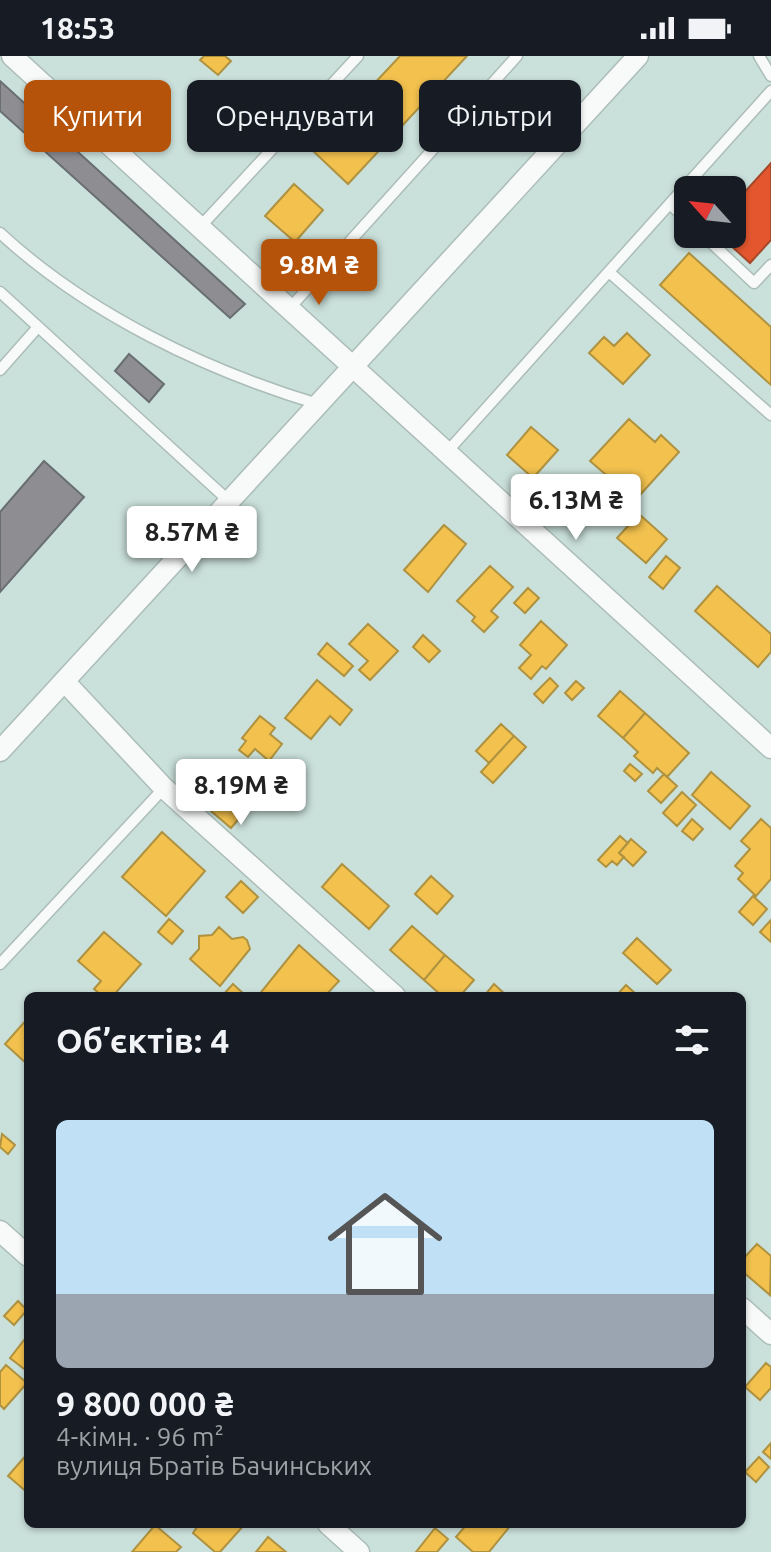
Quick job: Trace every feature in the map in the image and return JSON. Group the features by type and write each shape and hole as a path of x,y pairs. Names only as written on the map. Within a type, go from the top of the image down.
{"street":[{"path":"12,56 771,748"},
{"path":"0,751 638,56"},
{"path":"64,681 164,788 391,992"},
{"path":"0,1231 24,1252"},
{"path":"746,1312 771,1334"},
{"path":"332,1528 359,1552"}],"lane":[{"path":"200,227 358,56"},
{"path":"289,309 517,56"},
{"path":"759,56 771,76"},
{"path":"446,453 771,91"},
{"path":"670,204 674,208"},
{"path":"0,233 31,262 109,315 267,389 318,404"},
{"path":"717,248 754,283 771,265"},
{"path":"609,272 771,415"},
{"path":"0,292 229,501"},
{"path":"0,370 38,327"},
{"path":"0,964 164,788"}],"building: Житло":[{"path":"204,56 225,56 231,61 218,75 200,60"},
{"path":"400,56 467,56 445,80 419,80 419,108 403,125 403,80 378,80"},
{"path":"314,152 378,152 348,184"},
{"path":"294,184 323,210 295,242 265,216"},
{"path":"689,253 771,327 771,385 660,285"},
{"path":"627,333 650,355 623,384 589,353 604,337 614,346"},
{"path":"629,419 655,442 661,435 679,452 639,496 623,481 619,486 590,461"},
{"path":"531,427 558,450 533,478 507,455"},
{"path":"639,514 667,539 646,563 617,538"},
{"path":"444,525 466,544 428,592 404,570"},
{"path":"666,556 680,568 663,589 649,577"},
{"path":"490,566 513,587 491,611 498,617 484,632 472,621 475,617 457,601"},
{"path":"717,586 771,634 771,652 758,667 695,611"},
{"path":"528,588 539,598 525,613 514,603"},
{"path":"541,621 567,645 546,669 542,666 531,679 519,668 531,655 520,645"},
{"path":"368,624 398,651 370,680 359,670 368,661 349,644"},
{"path":"423,635 440,651 429,662 413,647"},
{"path":"327,643 353,666 344,676 318,654"},
{"path":"550,678 558,686 543,703 534,694"},
{"path":"317,680 352,710 340,725 330,716 311,739 285,718"},
{"path":"576,681 584,688 572,700 565,693"},
{"path":"620,691 645,713 623,738 598,716"},
{"path":"645,713 689,753 667,777 657,768 653,773 634,756 638,752 623,738"},
{"path":"260,716 275,728 270,734 282,744 269,761 255,749 248,757 239,750 246,741 242,738"},
{"path":"501,724 514,736 489,763 476,751"},
{"path":"514,736 526,747 493,783 481,772"},
{"path":"630,764 642,774 635,781 624,771"},
{"path":"239,766 265,788 231,828 191,794 209,772 224,785"},
{"path":"711,772 750,806 730,829 692,795"},
{"path":"664,774 677,786 661,803 648,791"},
{"path":"682,792 696,805 677,826 663,813"},
{"path":"692,819 703,829 693,840 682,831"},
{"path":"761,819 771,828 771,879 756,896 738,879 743,873 735,866 750,849 741,841"},
{"path":"162,832 205,871 166,916 122,877"},
{"path":"620,836 628,843 619,853 624,857 617,865 612,861 606,867 598,860"},
{"path":"631,839 646,852 633,866 619,853"},
{"path":"342,864 389,906 369,929 322,887"},
{"path":"431,876 453,896 437,914 415,894"},
{"path":"241,881 258,897 243,913 226,897"},
{"path":"753,896 767,909 753,925 739,912"},
{"path":"169,919 183,931 172,944 158,932"},
{"path":"771,920 771,942 760,932"},
{"path":"412,926 445,955 424,980 390,950"},
{"path":"219,927 232,939 243,937 250,949 220,986 190,959 199,949 199,936 212,935"},
{"path":"104,932 141,964 116,992 97,992 94,989 101,981 78,961"},
{"path":"637,938 671,970 657,984 623,953"},
{"path":"299,945 339,981 329,992 261,992"},
{"path":"445,955 474,980 464,992 438,992 424,980"},
{"path":"233,984 242,992 226,992"},
{"path":"494,984 503,992 487,992"},
{"path":"626,985 634,992 620,992"},
{"path":"24,1023 24,1061 5,1044"},
{"path":"2,1134 15,1145 8,1154 0,1147"},
{"path":"757,1244 771,1256 770,1295 746,1274 746,1256"},
{"path":"18,1301 24,1307 24,1313 14,1325 4,1316"},
{"path":"24,1340 24,1369 10,1358"},
{"path":"766,1363 771,1367 771,1388 760,1400 746,1386"},
{"path":"6,1365 24,1380 24,1386 4,1409 0,1405 0,1372"},
{"path":"771,1443 771,1459 763,1452"},
{"path":"759,1457 769,1467 756,1482 746,1471"},
{"path":"24,1458 24,1490 8,1476"},
{"path":"152,1528 159,1528 181,1547 176,1552 132,1552"},
{"path":"196,1528 241,1528 220,1552 215,1552 193,1533"},
{"path":"435,1528 448,1539 437,1552 416,1552"},
{"path":"464,1528 509,1528 489,1552 473,1552 456,1537"},
{"path":"268,1537 286,1552 256,1552"}],"building: Торгівля":[{"path":"771,163 771,240 750,263 733,248 746,248 746,191"}],"building: Промзона":[{"path":"0,81 24,103 24,133 0,111"},
{"path":"46,152 78,152 245,304 230,318"},
{"path":"129,354 164,384 149,402 115,371"},
{"path":"44,461 84,497 0,592 0,512"}]}
